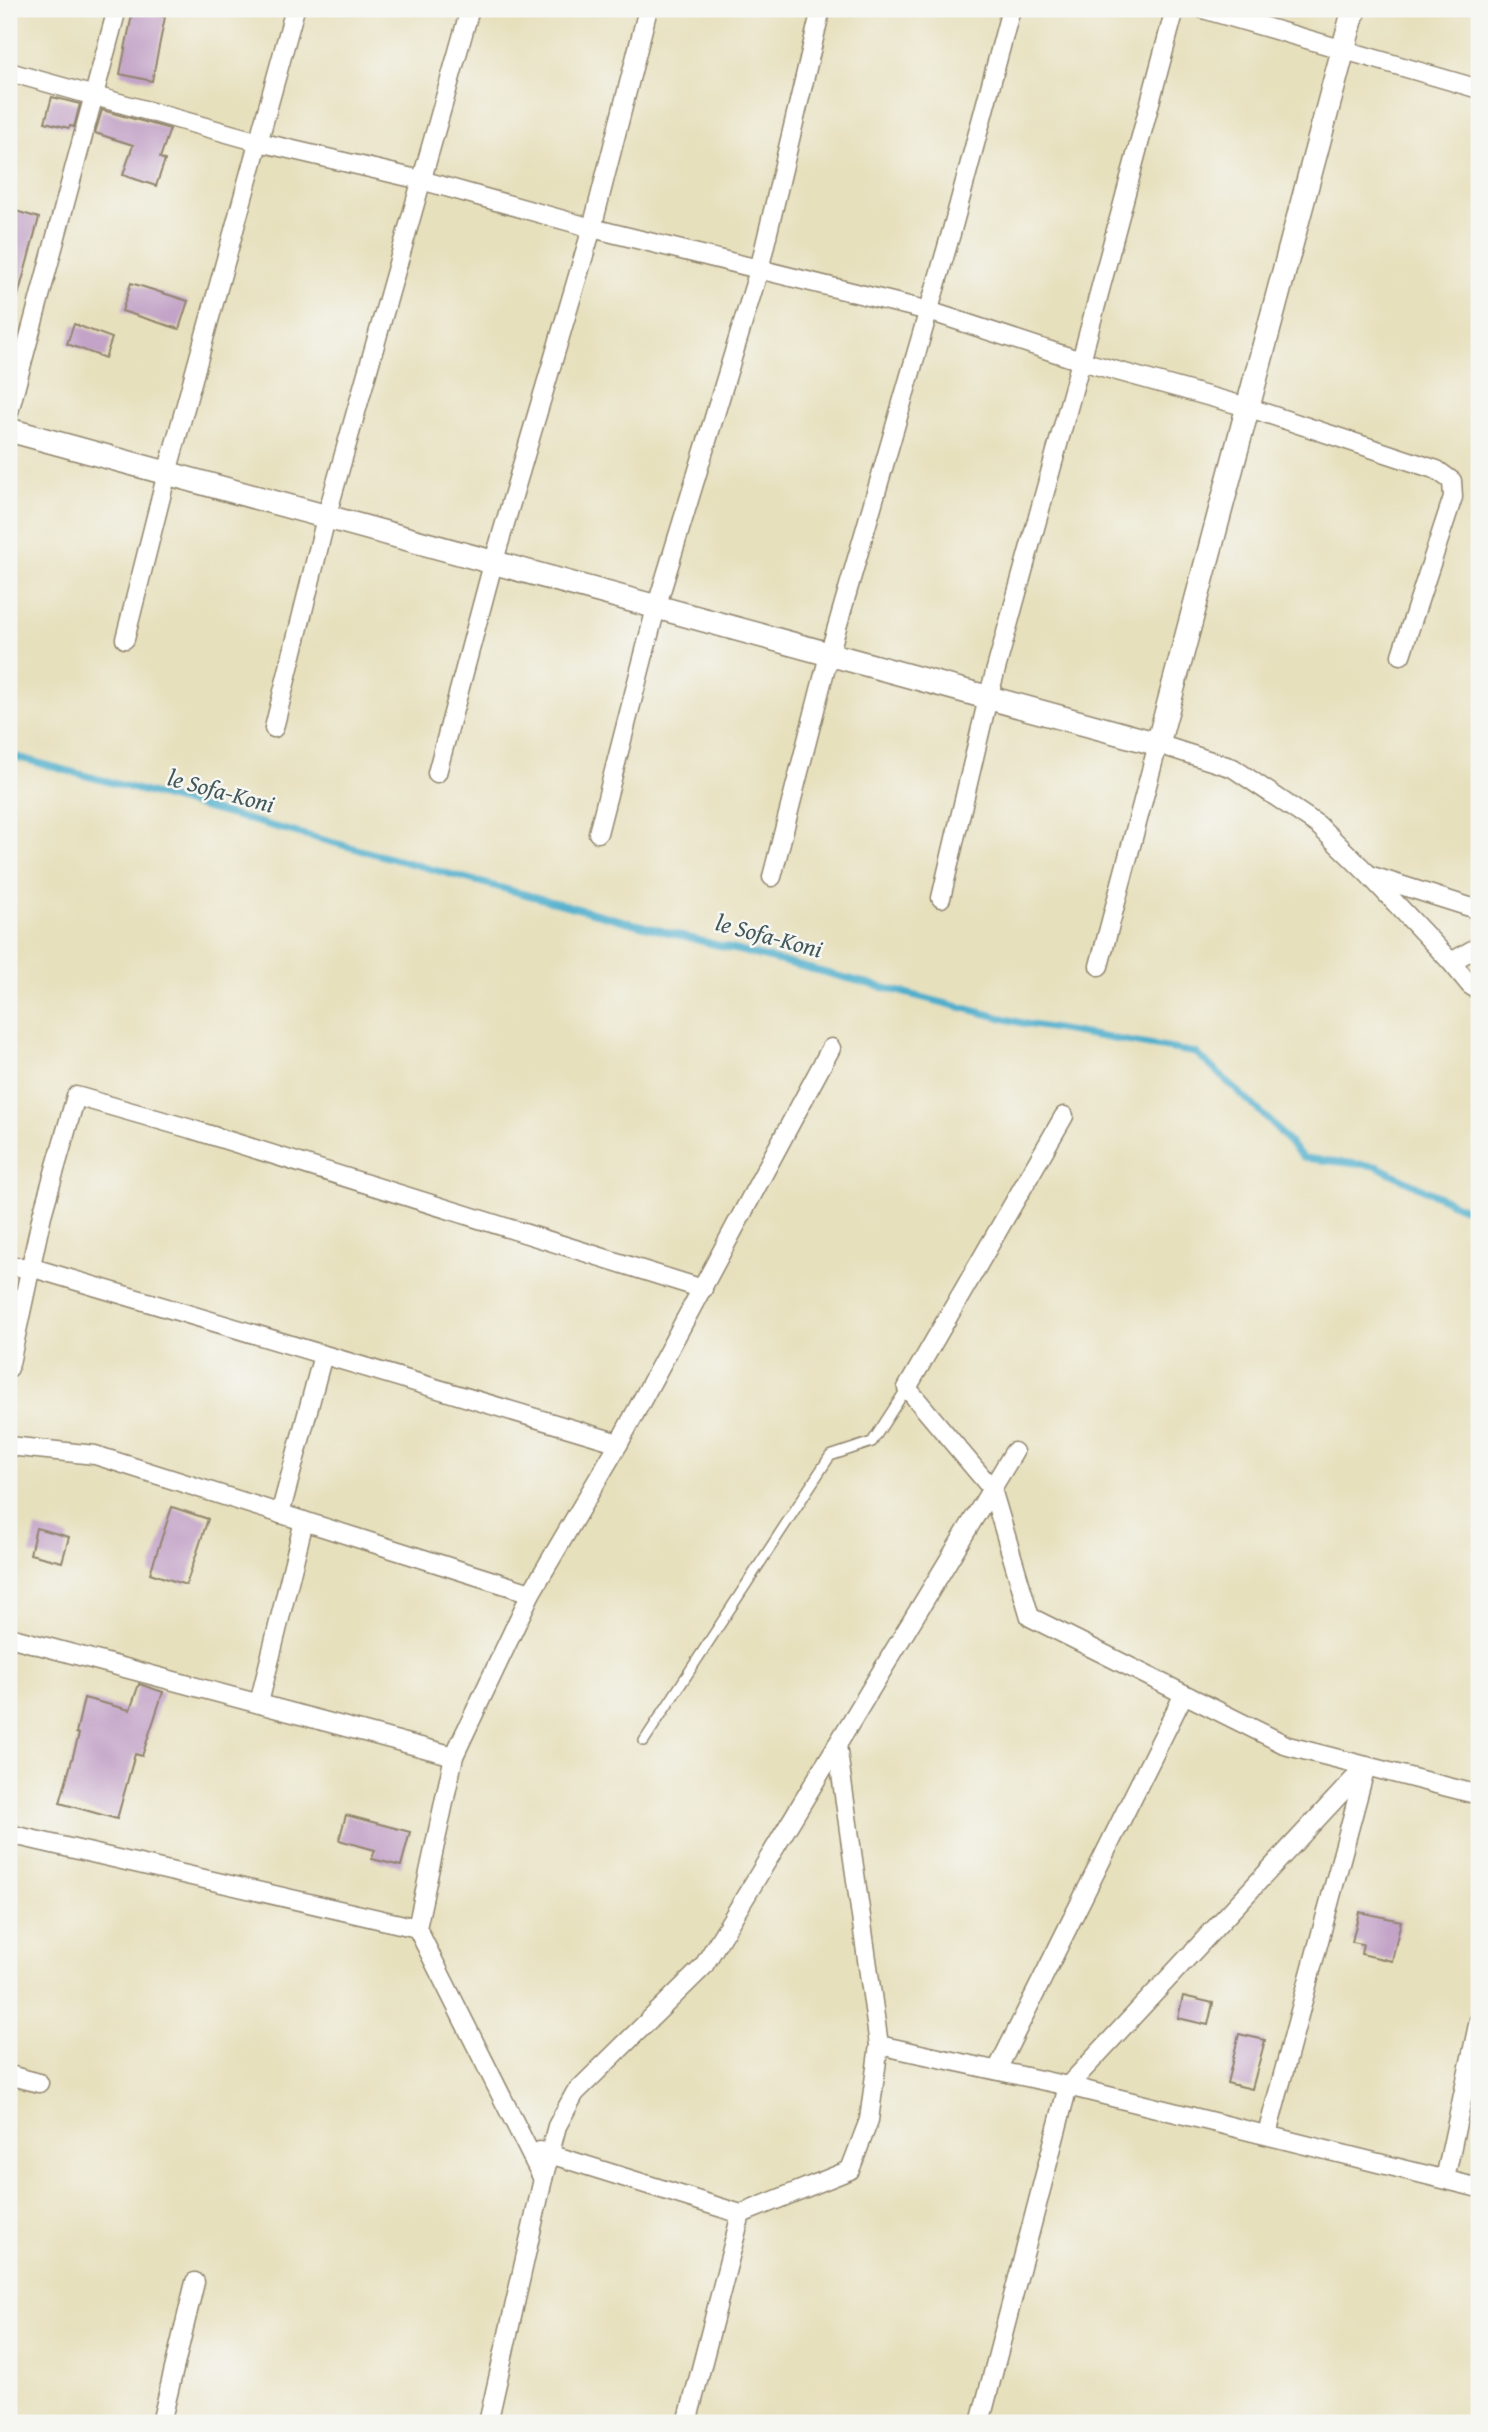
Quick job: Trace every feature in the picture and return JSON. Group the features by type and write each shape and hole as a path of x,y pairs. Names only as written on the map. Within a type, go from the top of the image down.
{"street":[{"path":"9,412 117,9"},
{"path":"125,639 167,473 295,9"},
{"path":"274,728 326,518 471,9"},
{"path":"437,773 493,564 592,228 648,9"},
{"path":"598,833 656,608 759,270 821,9"},
{"path":"772,877 829,655 929,312 1011,9"},
{"path":"941,898 988,698 1175,9"},
{"path":"1203,9 1479,89"},
{"path":"1099,966 1354,9"},
{"path":"9,72 259,142 421,180 592,228 929,312 1081,361 1247,407 1437,470 1452,481 1453,497 1401,655"},
{"path":"9,430 1158,744 1233,768 1318,825 1369,875 1470,985 1479,990"},
{"path":"1369,875 1479,910"},
{"path":"1451,962 1479,946"},
{"path":"543,2179 417,1928 454,1756 531,1592 619,1443 831,1048"},
{"path":"9,1368 41,1215 76,1096 217,1137 703,1289"},
{"path":"1064,1116 907,1388 992,1489 1030,1617 1288,1746 1479,1795"},
{"path":"9,1268 30,1267 619,1443"},
{"path":"280,1514 323,1355"},
{"path":"9,1446 94,1455 531,1592"},
{"path":"488,2423 557,2126 575,2093 703,1967 1014,1452"},
{"path":"259,1703 304,1521"},
{"path":"9,1637 454,1756"},
{"path":"997,2070 1184,1694"},
{"path":"527,2147 741,2214 850,2170 869,2120 880,2045 837,1745"},
{"path":"980,2423 1068,2086 1366,1766"},
{"path":"1267,2134 1366,1766"},
{"path":"9,1833 417,1928"},
{"path":"1445,2179 1479,2020"},
{"path":"880,2045 1068,2086 1479,2188"},
{"path":"9,2075 39,2083"},
{"path":"687,2423 741,2214"},
{"path":"161,2423 195,2282"}],"lane":[{"path":"644,1741 830,1456 872,1442 907,1388"}],"building":[{"path":"133,10 165,17 152,81 120,74"},
{"path":"52,97 80,104 74,127 45,122"},
{"path":"102,110 170,129 160,158 165,160 156,186 123,175 133,145 95,133"},
{"path":"9,209 39,218 15,307 9,306"},
{"path":"131,283 188,301 179,329 122,311"},
{"path":"74,324 112,338 105,358 67,344"},
{"path":"172,1507 208,1519 186,1585 150,1573"},
{"path":"36,1528 69,1537 62,1562 30,1554"},
{"path":"139,1684 163,1692 142,1756 135,1754 117,1819 60,1803 79,1734 76,1733 84,1698 130,1710"},
{"path":"346,1815 410,1832 401,1866 372,1859 375,1850 339,1840"},
{"path":"1359,1912 1401,1921 1392,1961 1361,1954 1363,1944 1352,1942"},
{"path":"1183,1996 1213,2003 1208,2025 1178,2018"},
{"path":"1239,2034 1265,2040 1252,2089 1227,2083"}],"waterway":[{"name":"le Sofa-Koni","path":"9,755 635,924 1026,1024 1196,1053 1270,1121 1303,1158 1376,1166 1479,1216"}]}
